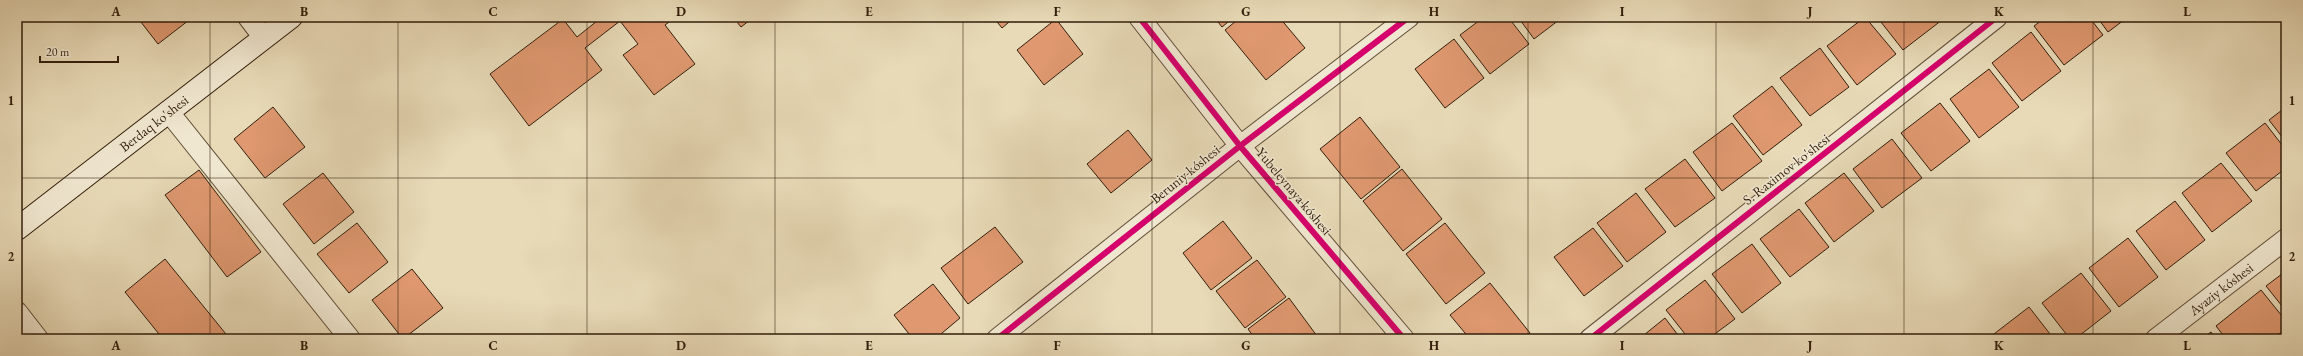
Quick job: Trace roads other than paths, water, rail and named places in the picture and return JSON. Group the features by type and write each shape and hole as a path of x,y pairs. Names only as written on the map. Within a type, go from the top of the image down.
{"street":[{"path":"248,17 264,38"},
{"name":"Berdaq ko'shesi","path":"17,229 291,17"},
{"name":"Yubeleynaya kóshesi","path":"1140,17 1240,146 1404,339"},
{"name":"Beruniy kóshesi","path":"998,339 1240,146 1409,17"},
{"name":"S. Raximov ko'shesi","path":"1590,339 1996,17"},
{"path":"168,111 350,339"},
{"name":"Ayaziy kóshesi","path":"2156,339 2286,239"},
{"path":"17,312 38,339"}]}
